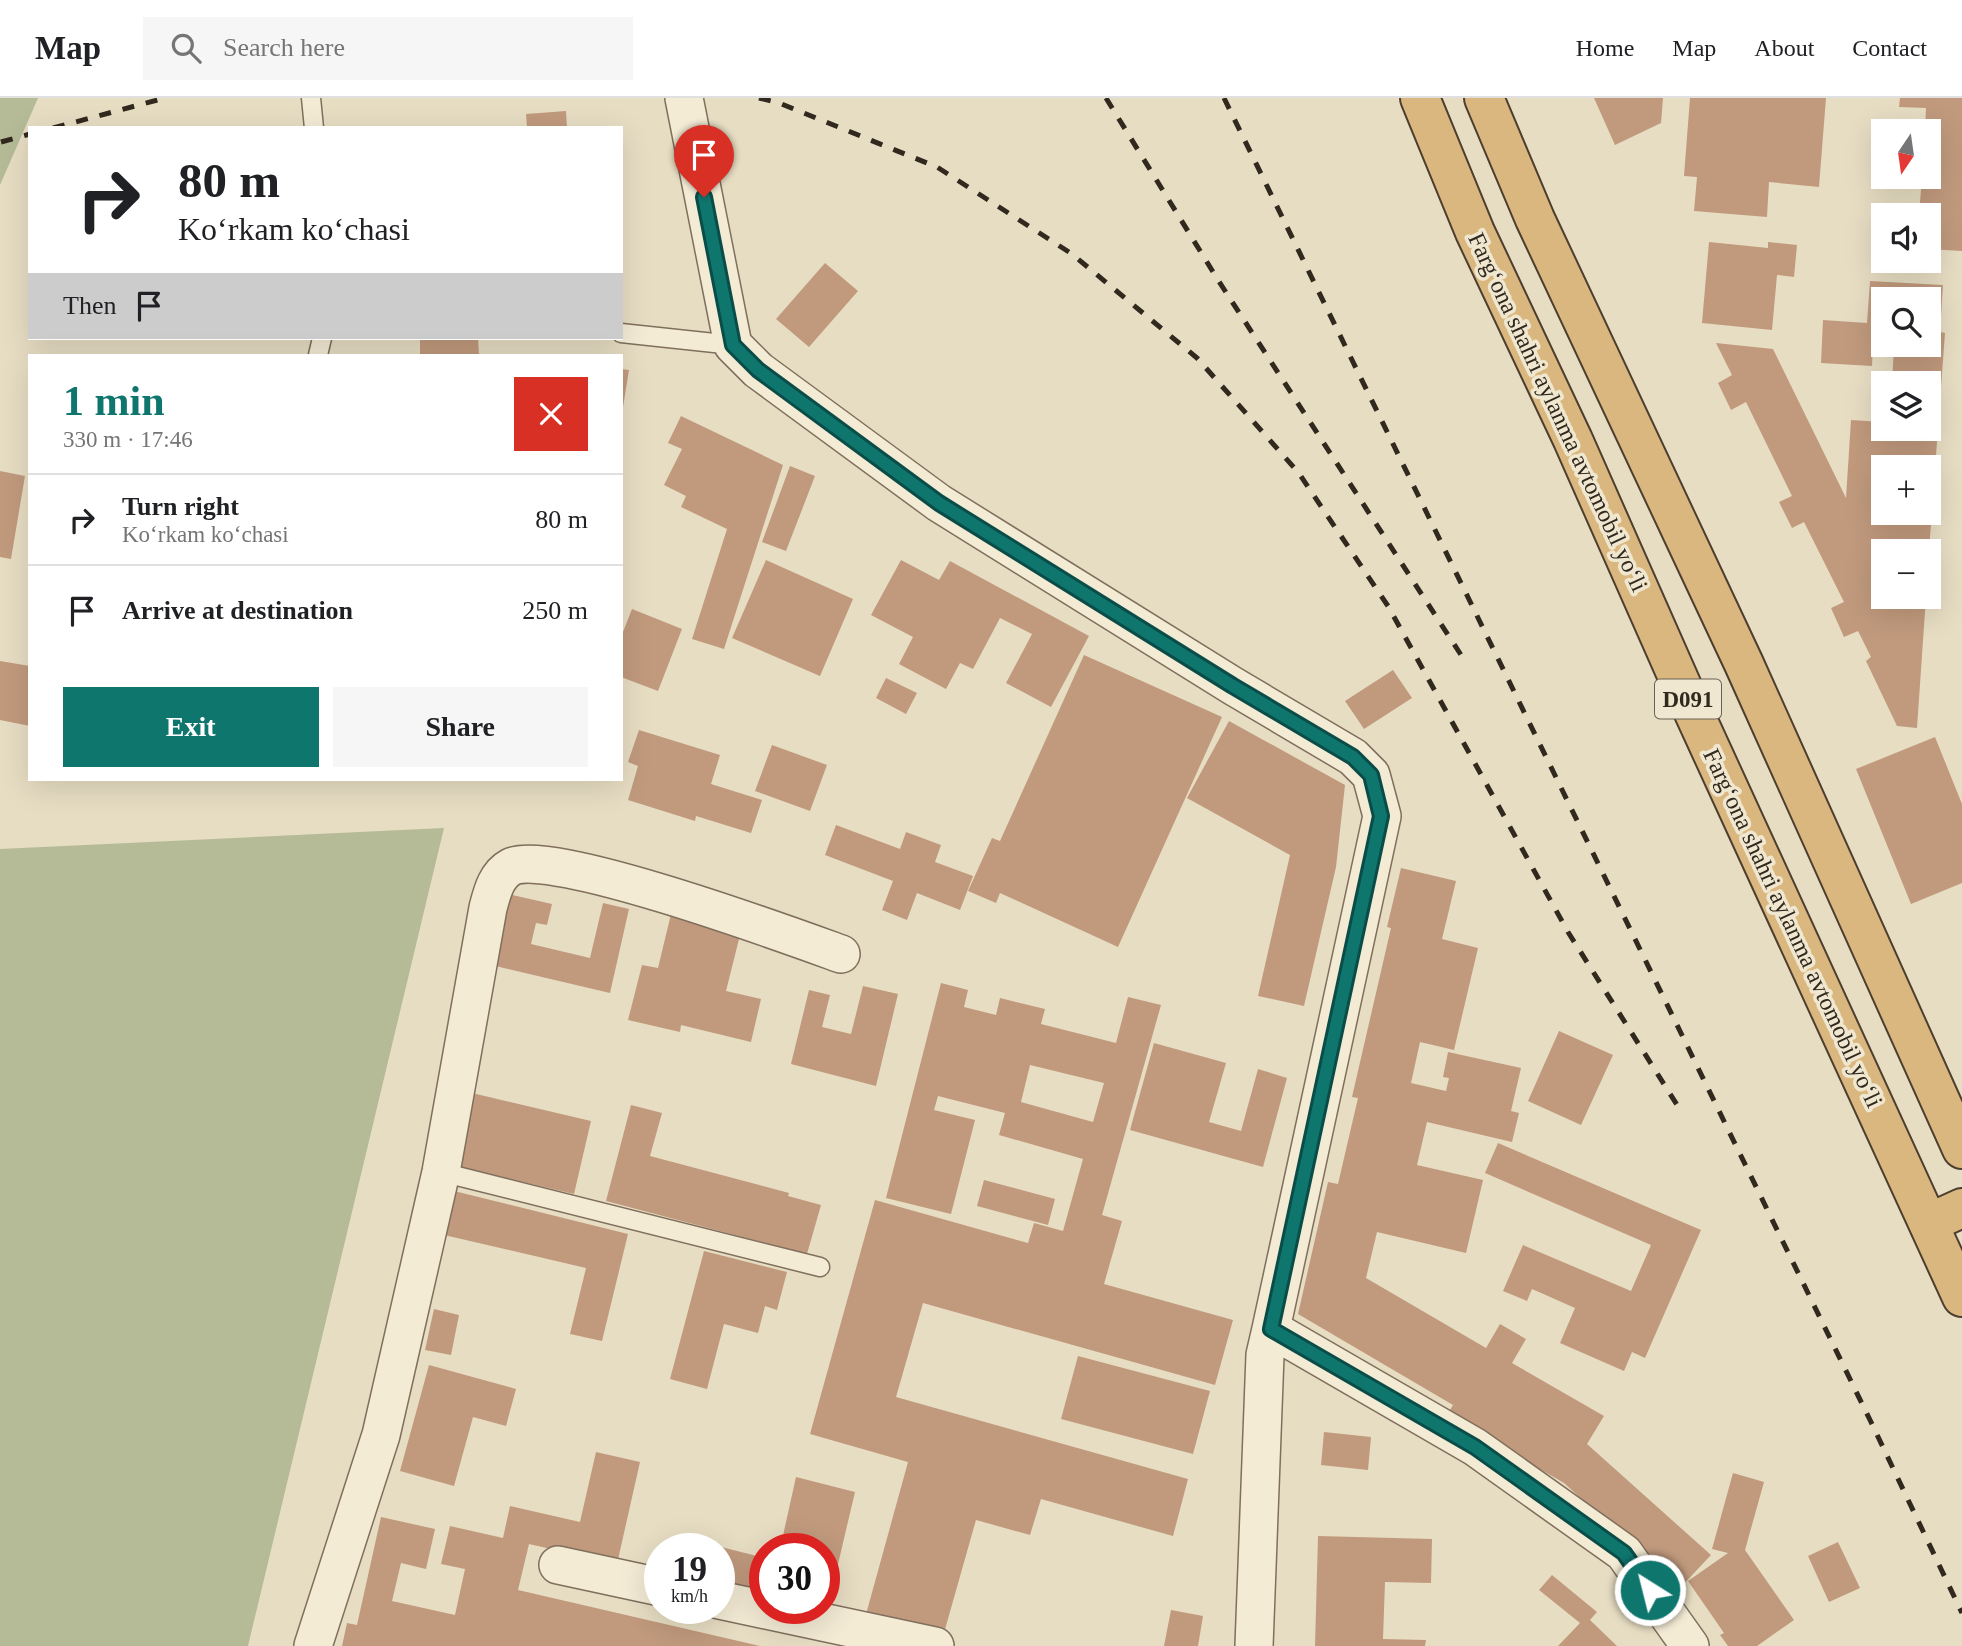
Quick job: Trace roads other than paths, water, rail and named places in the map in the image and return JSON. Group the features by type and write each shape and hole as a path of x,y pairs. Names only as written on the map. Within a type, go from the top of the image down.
{"highway":[{"name":"Fargʻona shahri aylanma avtomobil yoʻli","path":"1420,98 1475,232 1573,440 1684,691 1945,1216 1962,1297"},
{"name":"D091","path":"1491,99 1535,219 1744,664 1962,1149"},
{"path":"1573,440 1626,413"}],"street":[{"path":"684,98 733,345 758,370 939,503 1233,686 1353,757 1371,775 1381,816 1265,1355 1254,1646"},
{"path":"313,1646 381,1435 441,1172 488,908 493,888 503,872 513,865 567,868 727,913 841,954"},
{"path":"1271,1329 1475,1447 1624,1553 1690,1646"},
{"path":"558,1565 644,1584"},
{"path":"735,1603 935,1646"}],"lane":[{"path":"312,98 314,126"},
{"path":"623,333 733,345"},
{"path":"441,1172 820,1267"}],"railway":[{"path":"60,126 165,98"},
{"path":"759,98 779,103 937,167 1072,254 1197,358 1298,472 1388,606 1568,932 1679,1108"},
{"path":"1106,98 1218,280 1463,658"},
{"path":"1224,98 1962,1613"},
{"path":"1,142 28,135"}]}
